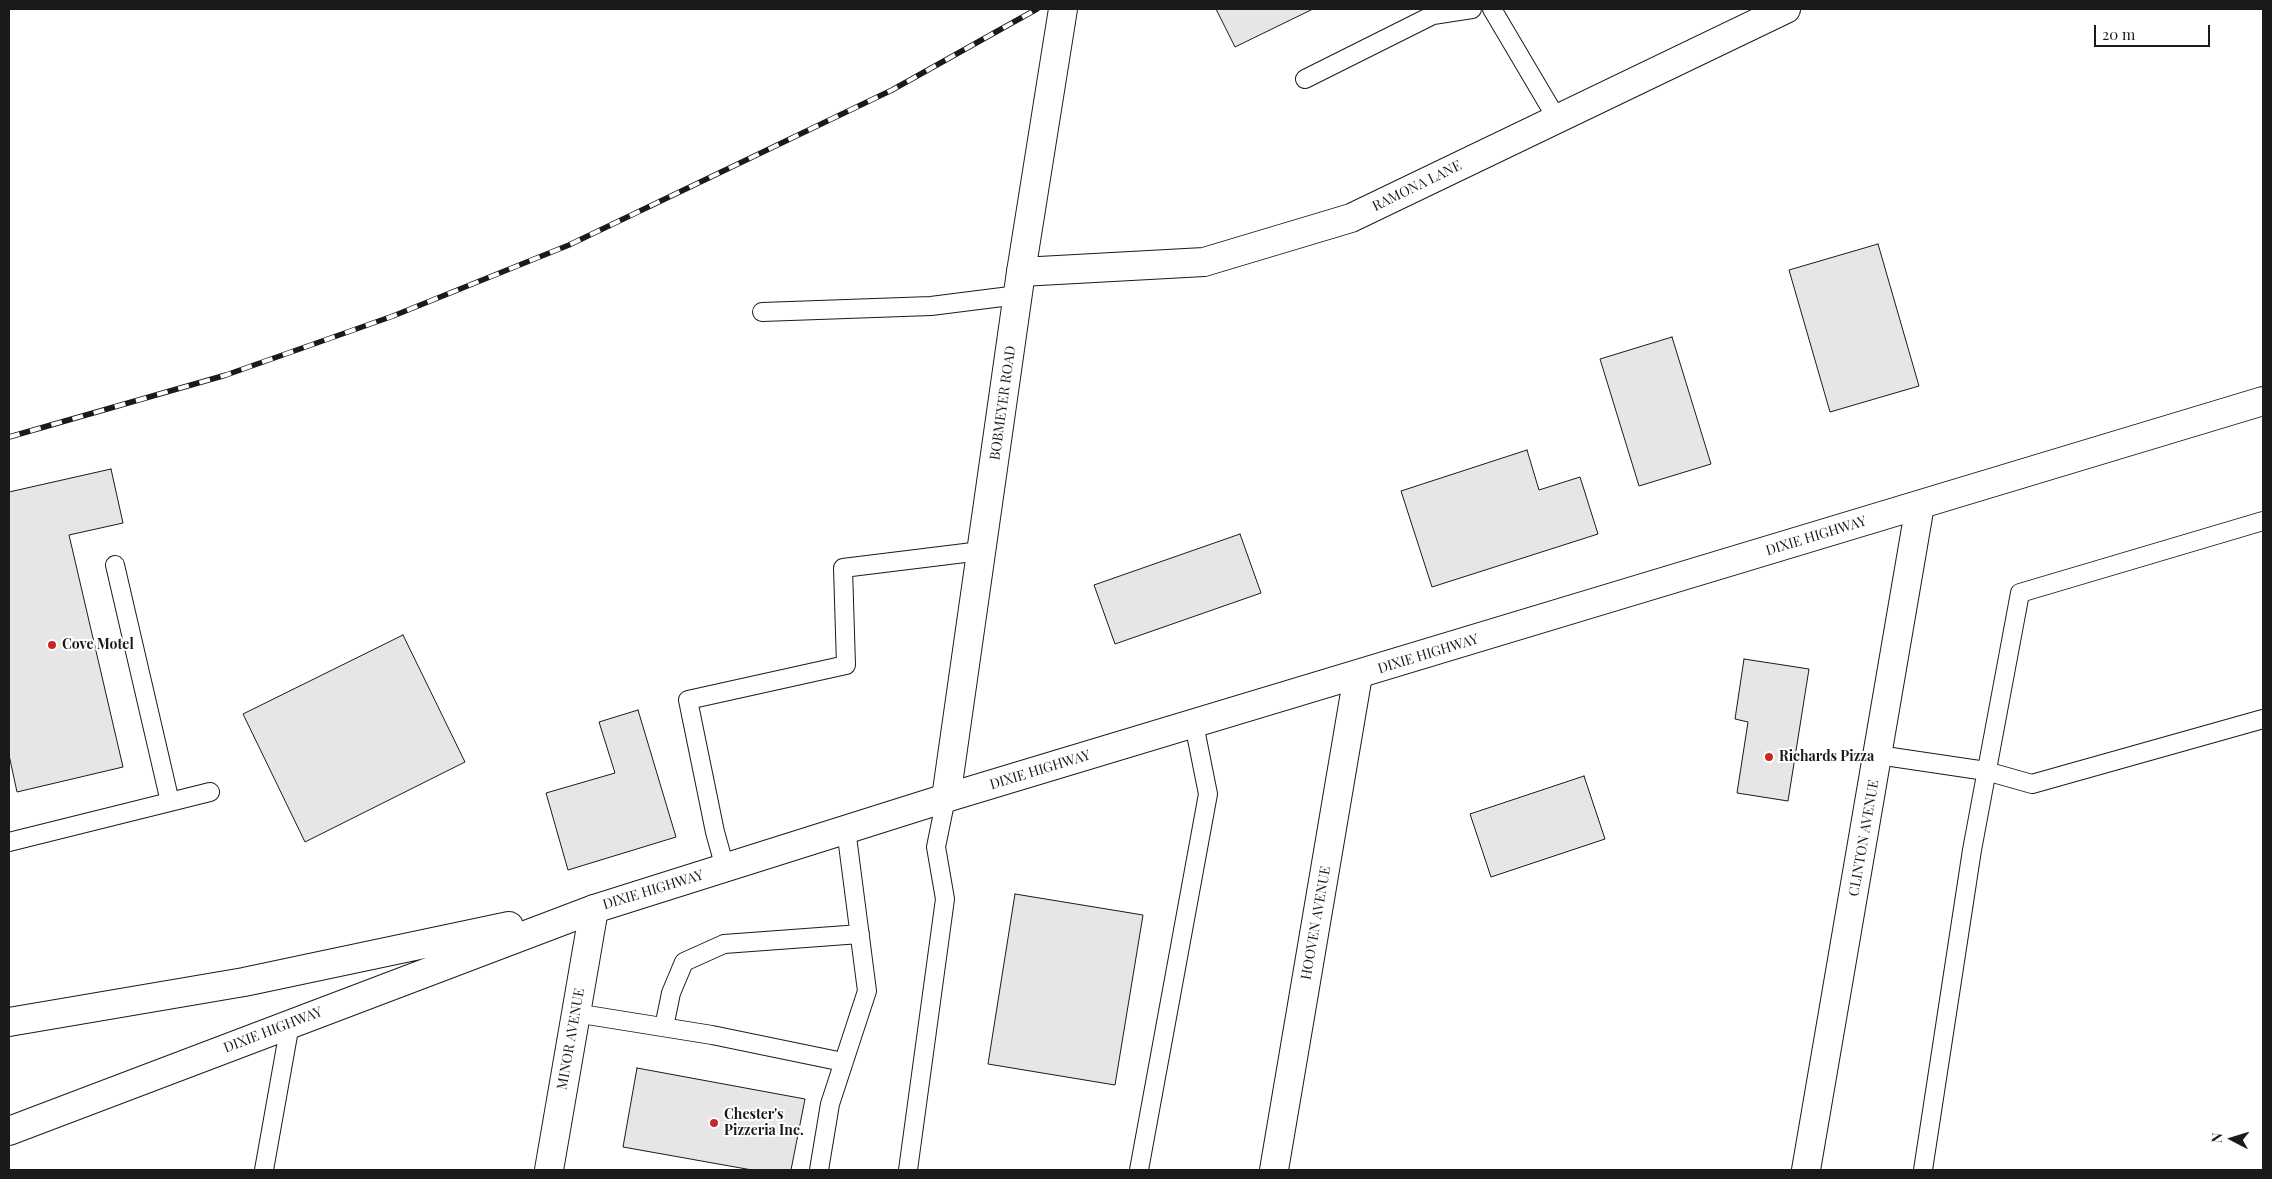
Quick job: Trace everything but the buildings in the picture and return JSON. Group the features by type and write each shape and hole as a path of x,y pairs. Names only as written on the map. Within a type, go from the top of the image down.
{"street":[{"name":"BOBMEYER ROAD","path":"946,798 1020,284 1062,9"},
{"name":"RAMONA LANE","path":"1020,284 1204,262 1351,218 1786,9"},
{"name":"DIXIE HIGHWAY","path":"9,1131 594,909 946,798 2263,401"},
{"name":"CLINTON AVENUE","path":"1806,1170 1920,505"},
{"name":"HOOVEN AVENUE","path":"1274,1170 1358,675"},
{"name":"DIXIE HIGHWAY","path":"9,1022 244,982 594,909"},
{"name":"MINOR AVENUE","path":"549,1170 594,909"}],"lane":[{"path":"1305,79 1433,14 1472,9"},
{"path":"1492,9 1557,119"},
{"path":"762,312 901,308 1020,284"},
{"path":"1923,1170 1986,771 2020,593 2263,521"},
{"path":"725,868 715,832 688,700 846,665 843,568 981,551"},
{"path":"115,565 170,802"},
{"path":"1878,755 1986,771 2032,784 2263,719"},
{"path":"1139,1170 1208,794 1194,724"},
{"path":"9,842 210,792"},
{"path":"908,1170 945,898 936,847 946,798"},
{"path":"819,1170 830,1104 867,991 846,829"},
{"path":"664,1027 671,993 684,962 724,944 860,934"},
{"path":"576,1013 712,1035 843,1062"},
{"path":"264,1170 290,1024"}],"railway":[{"path":"9,437 226,375 393,316 569,245 892,90 1037,9"}],"place":[{"name":"Cove Motel","path":"52,645"},
{"name":"Richards Pizza","path":"1769,757"},
{"name":"Chester's Pizzeria Inc.","path":"714,1123"}]}
